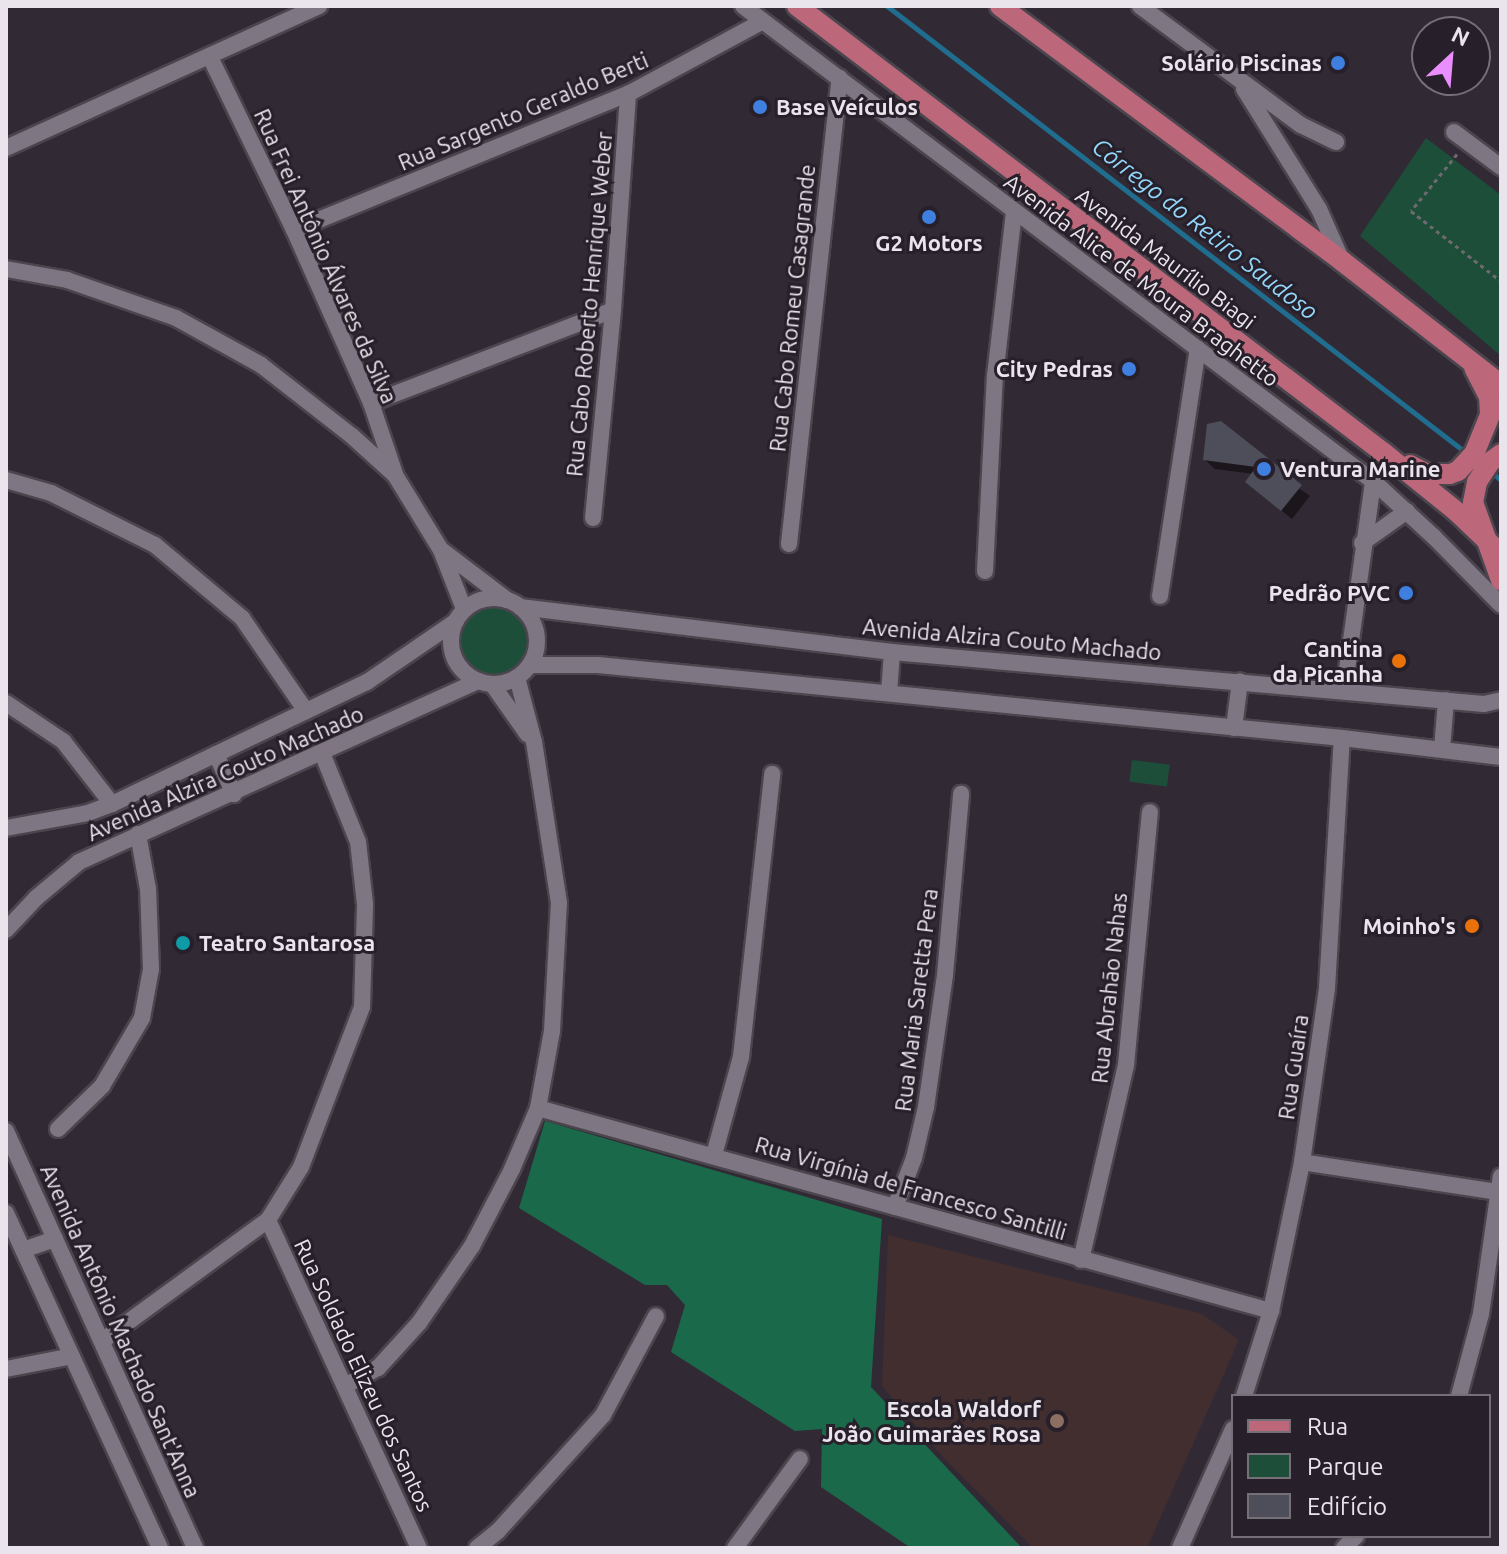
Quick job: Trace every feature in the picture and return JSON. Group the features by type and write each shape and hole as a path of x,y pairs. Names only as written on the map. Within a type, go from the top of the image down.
{"main road":[{"name":"Avenida Maurílio Biagi","path":"797,6 1384,453 1495,548"},
{"path":"1000,6 1464,353 1501,385"},
{"path":"1384,453 1428,474 1458,471 1474,454 1486,433 1490,415 1489,397 1464,353"},
{"path":"1501,454 1490,462 1477,482 1473,502 1495,548 1501,580"}],"street":[{"path":"6,148 319,6"},
{"name":"Avenida Alice de Moura Braghetto","path":"743,6 1373,481 1501,605"},
{"path":"1140,6 1301,125 1336,142"},
{"name":"Rua Sargento Geraldo Berti","path":"294,230 628,94 763,21"},
{"name":"Rua Frei Antônio Álvares da Silva","path":"210,57 294,230 371,403 395,475"},
{"name":"Rua Cabo Romeu Casagrande","path":"789,544 840,78"},
{"path":"1239,81 1319,209 1342,261"},
{"name":"Rua Cabo Roberto Henrique Weber","path":"593,518 613,310 628,94"},
{"path":"1461,137 1501,167"},
{"path":"985,571 995,376 1014,211"},
{"path":"6,269 67,280 176,318 261,365 352,436 395,475 441,550 460,616"},
{"path":"371,403 613,310"},
{"path":"1160,596 1198,349"},
{"path":"6,480 51,493 155,545 242,618 306,711"},
{"path":"1344,691 1362,543 1373,481"},
{"path":"1362,543 1407,511"},
{"path":"441,550 529,616 537,640 530,665 517,677 485,682"},
{"path":"514,603 484,599 460,616 451,639 454,657 463,671 485,682 534,742"},
{"name":"Avenida Alzira Couto Machado","path":"514,603 892,652 1484,704 1501,700"},
{"name":"Avenida Alzira Couto Machado","path":"6,828 88,813 112,804 367,682 460,616"},
{"path":"889,693 892,652"},
{"path":"530,665 598,665 1342,738 1501,757"},
{"path":"345,1386 378,1368 419,1323 472,1246 512,1169 538,1108 552,1031 559,903 534,742 517,677"},
{"path":"1234,728 1240,681"},
{"name":"Avenida Alzira Couto Machado","path":"6,930 36,898 79,862 485,682"},
{"path":"1442,749 1446,700"},
{"path":"6,703 63,741 112,804"},
{"name":"Rua Guaíra","path":"1245,1394 1271,1311 1302,1162 1327,988 1342,738"},
{"path":"102,1341 268,1220 301,1167 362,1007 365,904 358,842 322,753"},
{"path":"216,754 234,794"},
{"path":"714,1155 741,1057 772,774"},
{"name":"Rua Maria Saretta Pera","path":"895,1207 914,1158 926,1107 945,975 961,794"},
{"name":"Rua Abrahão Nahas","path":"1081,1260 1126,1065 1150,812"},
{"path":"58,1129 102,1086 142,1018 151,969 148,889 138,834"},
{"name":"Rua Virgínia de Francesco Santilli","path":"538,1108 1271,1311"},
{"name":"Avenida Antônio Machado Sant'Anna","path":"6,1131 195,1548"},
{"path":"1302,1162 1500,1184 1481,1314 1460,1394"},
{"path":"6,1213 160,1548"},
{"name":"Rua Soldado Elizeu dos Santos","path":"268,1220 419,1548"},
{"path":"23,1250 55,1239"},
{"path":"477,1548 498,1531 603,1415 656,1316"},
{"path":"6,1369 72,1356"},
{"path":"1180,1548 1231,1433"},
{"path":"735,1548 800,1459"}],"path":[{"path":"1461,137 1411,211 1501,281"}],"shaded area":[{"name":"Escola Waldorf João Guimarães Rosa","path":"888,1235 1202,1314 1239,1340 1147,1548 1033,1548 942,1456 882,1386"}],"green space":[{"path":"1426,138 1501,195 1501,356 1360,236"},
{"path":"493,606 517,616 527,640 517,664 493,674 469,664 459,640 469,616"},
{"path":"1132,760 1170,765 1167,786 1129,782"},
{"path":"545,1121 882,1219 871,1387 1022,1548 911,1548 821,1487 822,1429 795,1431 671,1352 685,1305 667,1285 645,1285 519,1208"}],"building":[{"name":"Ventura Marine","path":"1221,421 1302,485 1281,511 1245,482 1256,467 1203,460 1207,424"}],"waterway":[{"name":"Córrego do Retiro Saudoso","path":"887,6 1469,455"},
{"name":"Córrego do Retiro Saudoso","path":"1489,470 1501,480"}],"place":[{"name":"Solário Piscinas","path":"1338,63"},
{"name":"Base Veículos","path":"760,107"},
{"name":"G2 Motors","path":"929,217"},
{"name":"City Pedras","path":"1129,369"},
{"name":"Ventura Marine","path":"1264,469"},
{"name":"Pedrão PVC","path":"1406,593"},
{"name":"Cantina da Picanha","path":"1399,661"},
{"name":"Moinho's","path":"1472,926"},
{"name":"Teatro Santarosa","path":"183,943"},
{"name":"Escola Waldorf João Guimarães Rosa","path":"1057,1421"}]}
